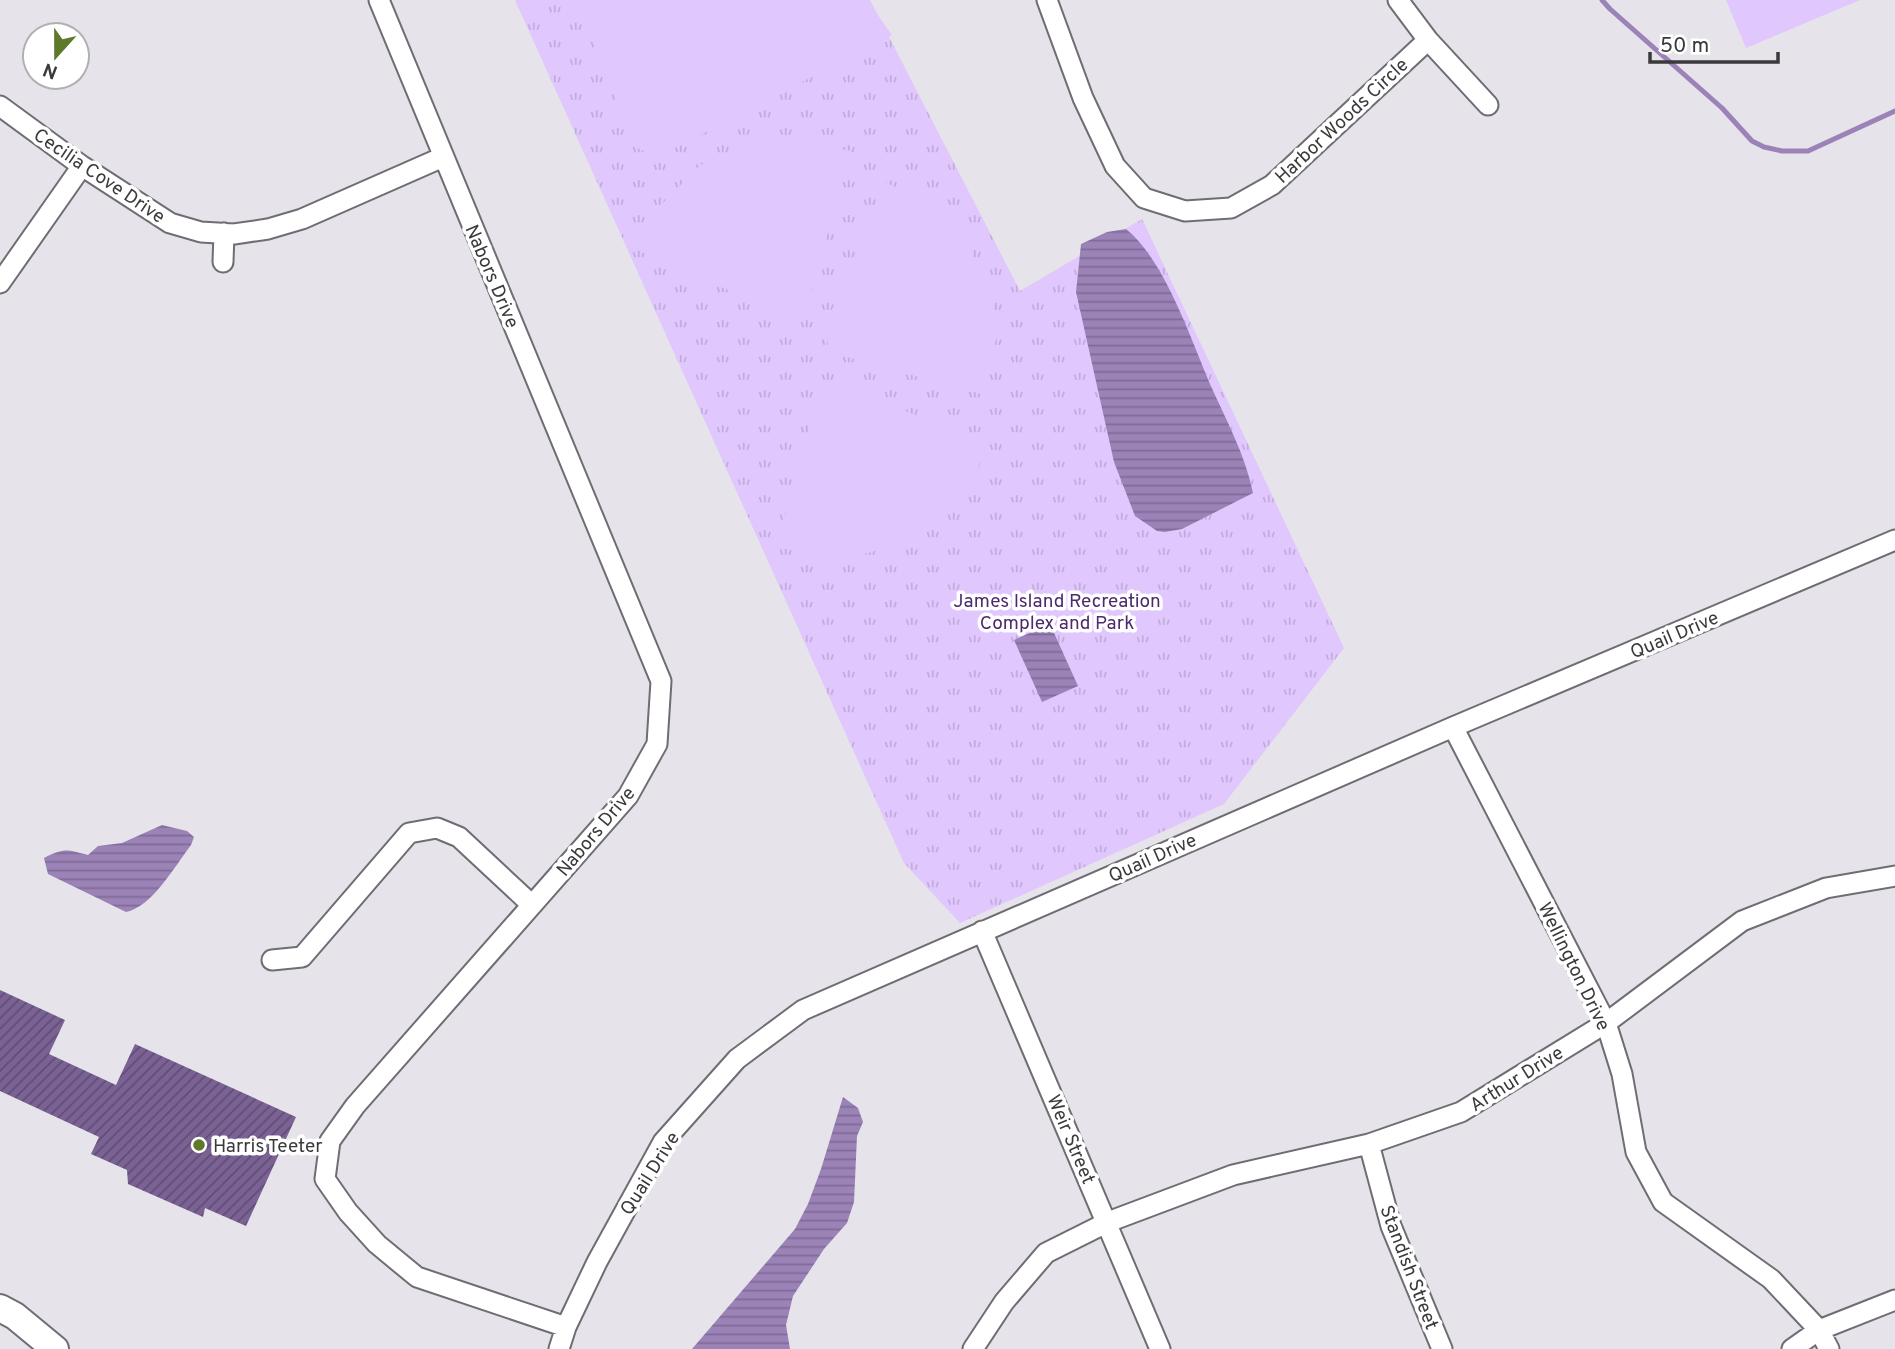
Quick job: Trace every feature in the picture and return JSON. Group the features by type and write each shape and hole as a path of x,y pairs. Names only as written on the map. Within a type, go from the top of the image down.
{"main road":[{"path":"0,1308 15,1316 55,1349"}],"street":[{"name":"Nabors Drive","path":"379,0 661,681 657,744 628,796 355,1107 330,1141 325,1179 348,1212 377,1244 417,1277 566,1327"},
{"name":"Harbor Woods Circle","path":"1046,0 1083,98 1115,166 1143,198 1185,211 1231,208 1272,185 1428,40"},
{"path":"1398,0 1428,40 1488,105"},
{"name":"Cecilia Cove Drive","path":"0,106 82,166 170,223 201,232 268,229 302,219 443,157"},
{"path":"0,283 82,166"},
{"path":"223,262 224,233"},
{"name":"Quail Drive","path":"559,1349 566,1327 597,1262 663,1142 737,1059 803,1010 1453,726 1895,540"},
{"name":"Wellington Drive","path":"1453,726 1606,1023 1622,1074 1636,1152 1663,1202 1771,1279 1819,1330 1829,1349"},
{"path":"272,960 302,957 408,833 437,828 459,837 532,905"},
{"name":"Arthur Drive","path":"1108,1222 1233,1175 1369,1144 1461,1112 1606,1023 1742,921 1826,888 1895,876"},
{"name":"Weir Street","path":"982,931 1160,1349"},
{"name":"Standish Street","path":"1369,1144 1391,1226 1442,1349"},
{"path":"973,1349 1004,1302 1046,1254 1108,1222"},
{"path":"1792,1349 1819,1330 1895,1300"}],"green space":[{"name":"James Island Recreation Complex and Park","path":"515,0 870,0 1020,291 1142,219 1344,648 1224,804 960,923 904,863"},
{"path":"576,0 867,0 892,35 658,157 635,147"},
{"path":"1726,0 1860,0 1746,48"},
{"path":"796,140 851,151 807,307 785,315 637,250 659,207 700,165 746,145"},
{"path":"885,182 924,201 964,238 990,288 997,334 985,395 832,353 823,332"},
{"path":"842,382 987,448 971,482 956,502 924,529 905,540 864,554 844,557 824,557 776,547 820,391"}],"shaded area":[{"path":"1126,229 1140,242 1175,301 1240,451 1253,493 1182,529 1165,532 1157,531 1135,516 1114,462 1076,292 1081,244 1107,232"},
{"path":"1050,624 1078,686 1042,702 1014,640"},
{"path":"162,825 187,831 194,837 191,845 154,894 136,909 126,912 48,874 44,858 57,852 66,850 88,855 98,846 122,843"},
{"path":"843,1097 858,1108 863,1122 857,1136 854,1202 847,1223 824,1249 793,1296 786,1325 790,1349 692,1349 795,1229 821,1169"}],"building":[{"path":"0,990 65,1020 49,1054 116,1085 135,1044 296,1117 246,1226 205,1208 203,1217 128,1184 127,1170 91,1154 99,1137 0,1091"}],"waterway":[{"path":"1602,0 1722,108 1752,141 1764,147 1782,151 1808,151 1895,111"}],"place":[{"name":"Harris Teeter","path":"199,1145"}]}
